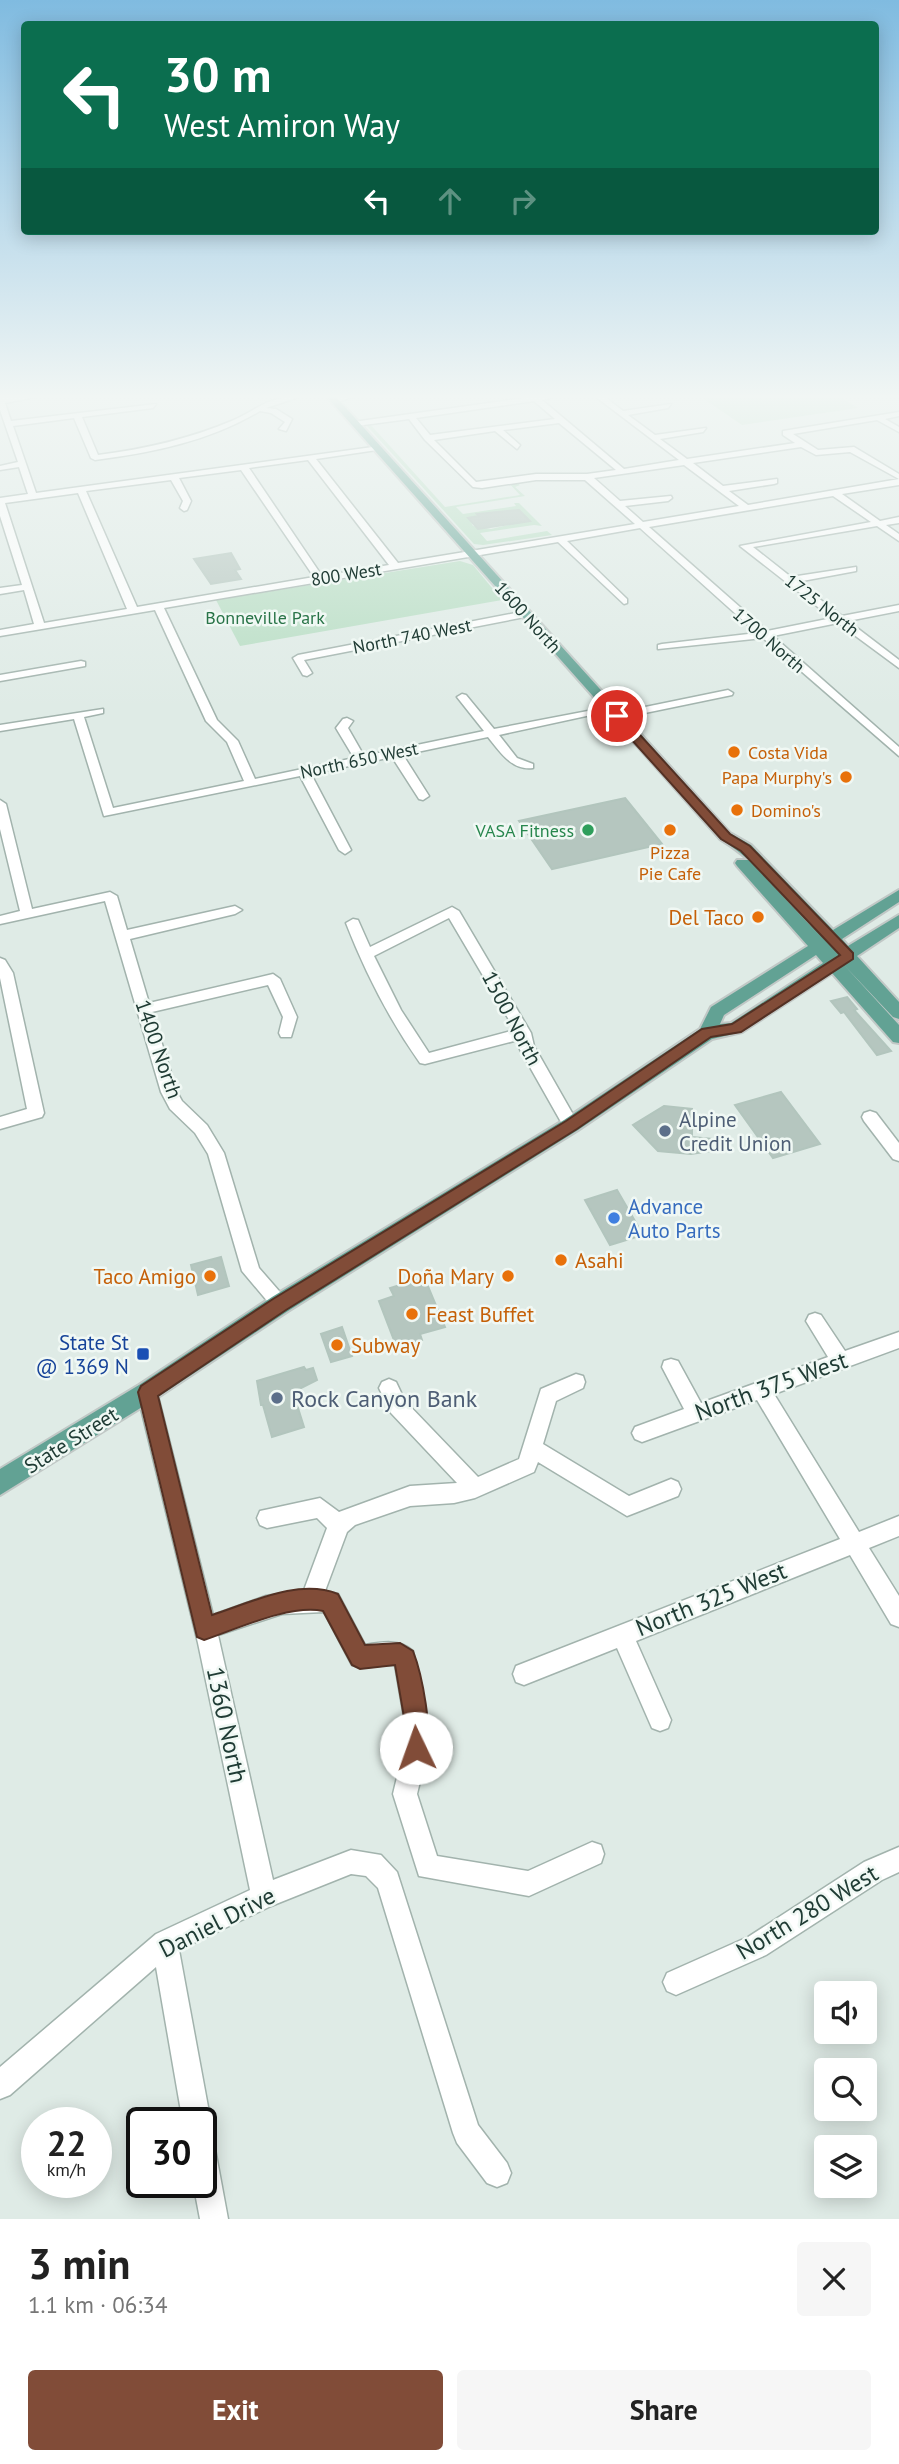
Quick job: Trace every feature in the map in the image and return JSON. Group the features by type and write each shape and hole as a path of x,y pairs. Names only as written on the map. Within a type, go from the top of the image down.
{"main road":[{"name":"1600 North","path":"425,501 725,836 731,850 842,961 899,1037"},
{"name":"State Street","path":"707,1033 717,1011 899,895"},
{"name":"State Street","path":"0,1483 147,1392 280,1304 571,1125 707,1033 736,1028 842,961 899,920"},
{"name":"1600 North","path":"842,961 899,1013"}],"street":[{"path":"0,501 4,532 40,626"},
{"path":"86,501 133,610"},
{"path":"184,508 187,501"},
{"path":"266,501 319,578"},
{"path":"344,501 395,566"},
{"name":"1700 North","path":"613,501 899,752"},
{"path":"618,505 650,501"},
{"path":"737,501 745,507"},
{"name":"800 West","path":"0,633 786,501"},
{"path":"846,501 899,538"},
{"path":"877,523 899,520"},
{"name":"1725 North","path":"877,523 745,546 898,664"},
{"path":"560,539 624,601"},
{"path":"791,580 853,569"},
{"path":"0,591 26,587"},
{"path":"159,606 212,721 232,741 250,782"},
{"path":"662,647 763,635 899,608"},
{"name":"North 740 West","path":"307,673 298,658 526,614"},
{"path":"400,639 409,653"},
{"path":"0,678 81,664"},
{"name":"North 650 West","path":"78,715 108,813 490,733 727,693"},
{"path":"462,697 513,760 529,766"},
{"path":"0,729 99,711"},
{"path":"347,721 342,728 361,760"},
{"path":"396,752 423,796"},
{"path":"303,771 345,850"},
{"path":"0,804 27,914 0,920"},
{"name":"1400 North","path":"27,914 110,896 169,1092 176,1105 201,1129 216,1153 251,1271 280,1304"},
{"path":"121,936 235,909"},
{"name":"1500 North","path":"365,955 452,911 524,1033 526,1046 571,1125"},
{"path":"352,923 401,1027 425,1059 524,1033"},
{"path":"0,963 6,973 5,1000 36,1114 0,1123"},
{"path":"145,1009 273,979 290,1017 286,1032"},
{"path":"870,1117 899,1155"},
{"path":"815,1321 841,1361"},
{"name":"North 375 West","path":"642,1433 899,1340"},
{"path":"671,1367 696,1413"},
{"path":"312,1598 339,1525 349,1517 410,1496 454,1493 475,1488 527,1465 548,1395 576,1382"},
{"path":"389,1388 398,1407 475,1488"},
{"path":"761,1390 899,1616"},
{"name":"1360 North","path":"147,1392 264,1896"},
{"path":"533,1448 627,1506 671,1489"},
{"path":"267,1518 320,1508 339,1525"},
{"name":"North 325 West","path":"524,1674 899,1526"},
{"path":"204,1629 276,1605 312,1598 330,1602 360,1657 381,1653 400,1654 408,1665 416,1723 416,1748 405,1794 428,1867 529,1884 592,1854"},
{"path":"622,1634 660,1720"},
{"name":"North 280 West","path":"676,1982 757,1945 873,1871 899,1859"},
{"name":"Daniel Drive","path":"0,2085 165,1943 264,1896 351,1862 372,1864 388,1881 467,2133 497,2173"},
{"path":"165,1943 194,2107"},
{"path":"210,2198 214,2219"}],"green space":[{"path":"435,501 439,501 445,507 496,501 456,507 463,514 516,506 514,503 519,503 542,526 480,533 487,541 547,531 552,535 483,545 474,544","holes":["519,510 529,520 491,529 473,526 469,518 479,516 478,514"]},
{"name":"Bonneville Park","path":"460,561 473,565 502,600 240,646 216,600"}],"building":[{"path":"519,510 530,521 478,529 468,518 479,516 477,514"},
{"path":"231,553 240,569 235,570 241,579 211,584 194,559"},
{"name":"VASA Fitness","path":"625,798 662,844 552,869 519,821"},
{"path":"847,997 857,1009 854,1010 891,1051 877,1055 844,1012 841,1013 831,1001"},
{"path":"781,1092 820,1144 773,1158 735,1105"},
{"name":"Alpine Credit Union","path":"664,1106 692,1109 692,1137 712,1139 710,1151 691,1154 658,1151 633,1125"},
{"name":"Advance Auto Parts","path":"617,1190 643,1235 610,1245 585,1200"},
{"name":"Taco Amigo","path":"221,1257 229,1286 198,1295 191,1265"},
{"name":"Feast Buffet","path":"416,1280 419,1286 427,1284 445,1327 420,1334 422,1340 397,1348 379,1301 394,1296 390,1288"},
{"name":"Subway","path":"342,1327 352,1356 331,1362 321,1334"},
{"name":"Rock Canyon Bank","path":"304,1367 306,1370 313,1368 317,1380 293,1392 304,1427 272,1437 261,1405 257,1381"}],"place":[{"name":"Costa Vida","path":"734,752"},
{"name":"Papa Murphy's","path":"846,777"},
{"name":"Domino's","path":"737,810"},
{"name":"VASA Fitness","path":"588,830"},
{"name":"Pizza Pie Cafe","path":"670,830"},
{"name":"Del Taco","path":"758,917"},
{"name":"Alpine Credit Union","path":"665,1131"},
{"name":"Advance Auto Parts","path":"614,1218"},
{"name":"Asahi","path":"561,1260"},
{"name":"Taco Amigo","path":"210,1276"},
{"name":"Doña Mary","path":"508,1276"},
{"name":"Feast Buffet","path":"412,1314"},
{"name":"Subway","path":"337,1345"},
{"name":"State St @ 1369 N","path":"143,1354"},
{"name":"Rock Canyon Bank","path":"277,1398"}],"route":[{"path":"416,1748 416,1723 405,1659 400,1654 381,1653 360,1657 330,1602 312,1598 276,1605 204,1629 171,1482 147,1392 280,1304 571,1125 707,1033 736,1028 848,956 746,848 725,836 617,716"}]}
